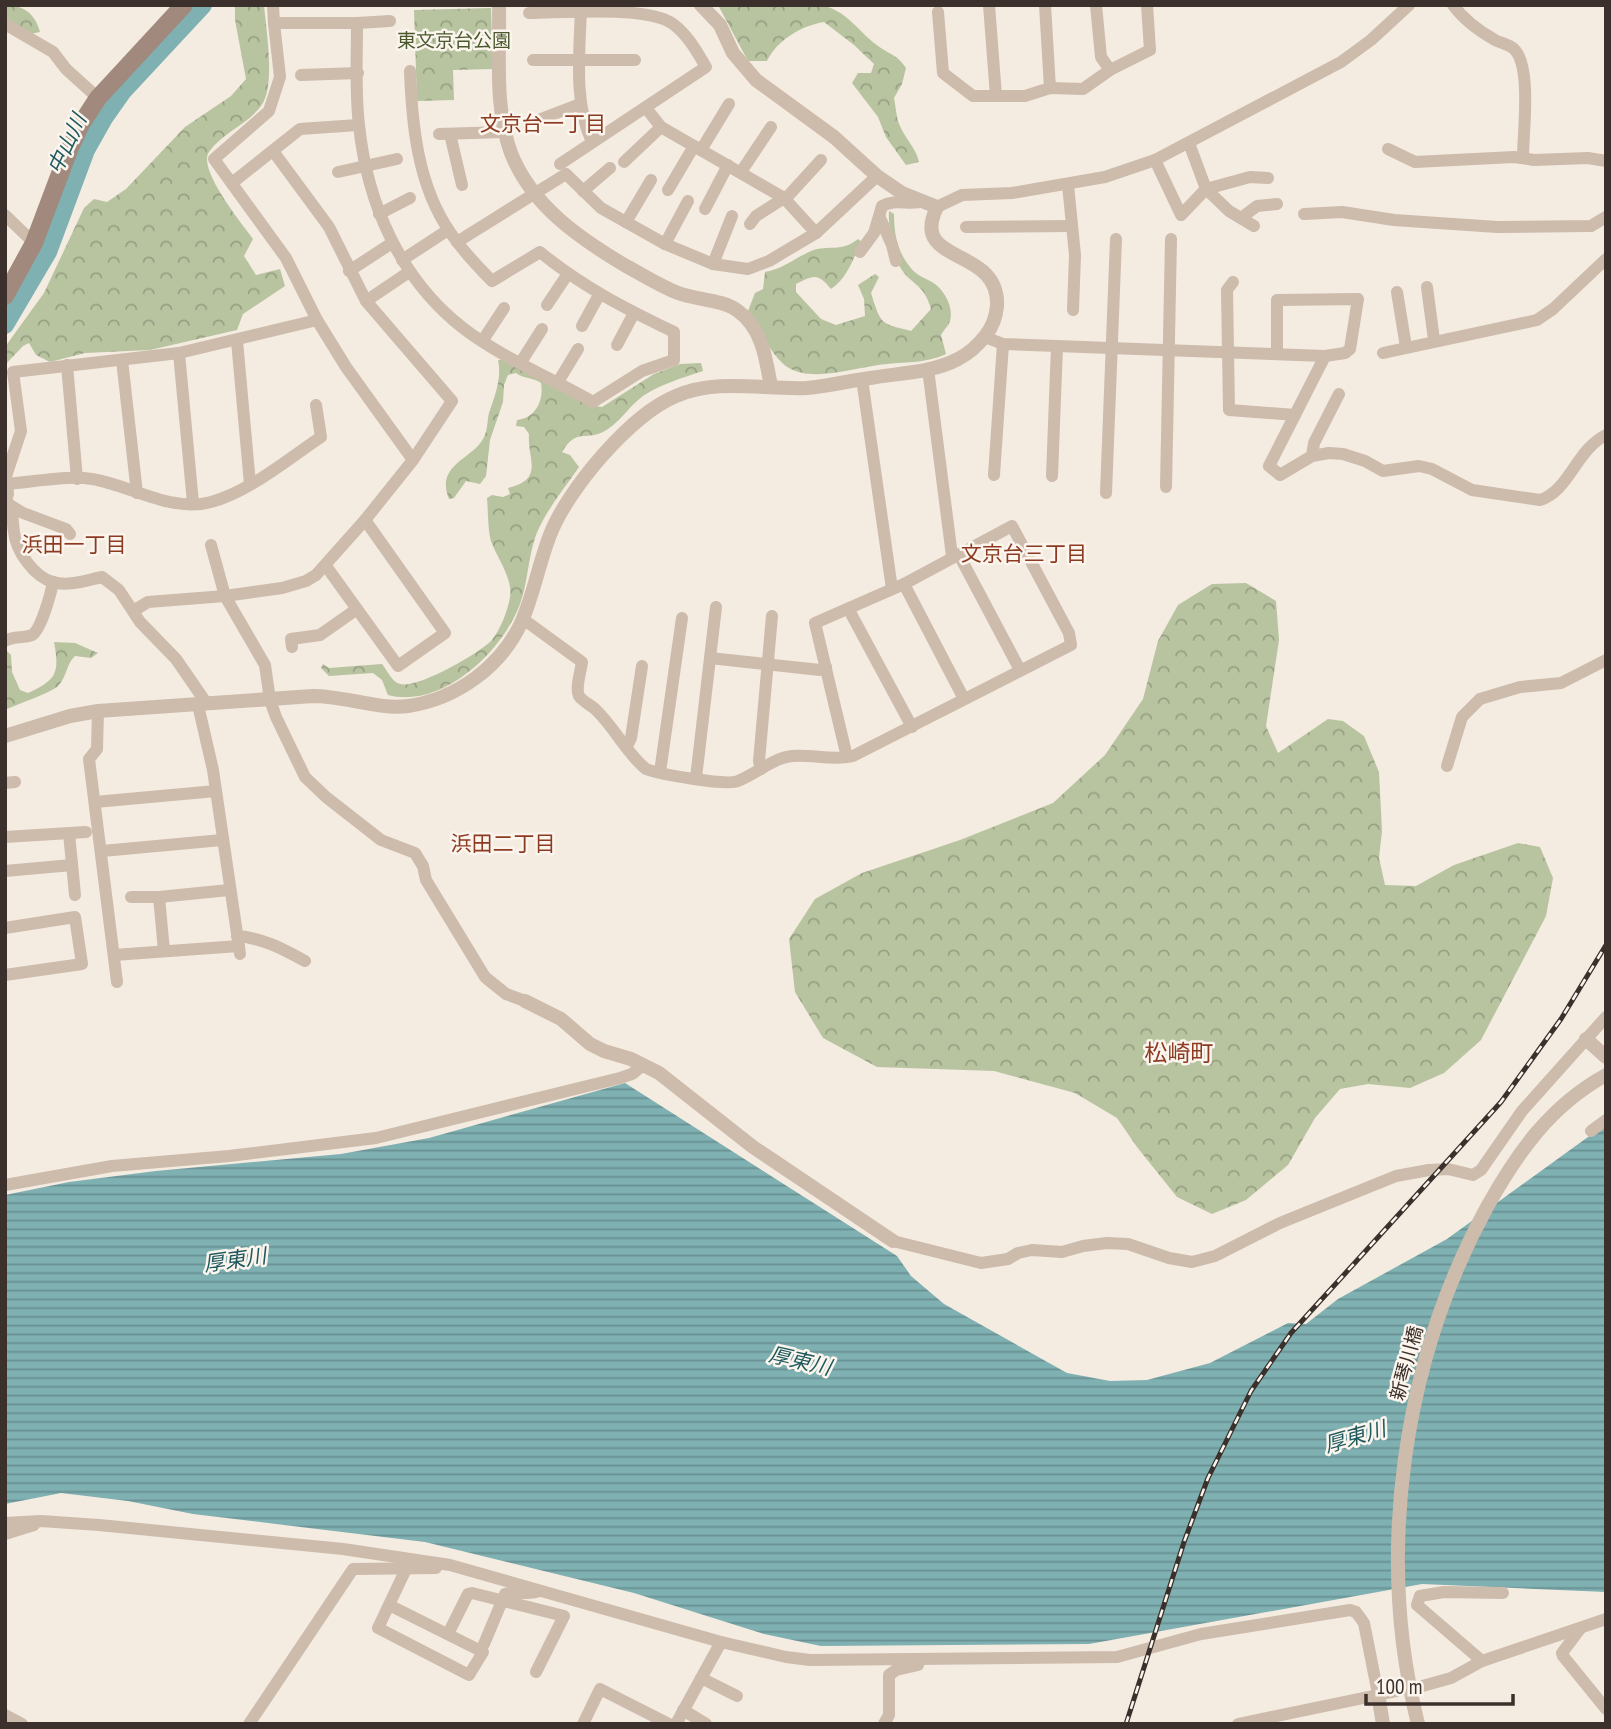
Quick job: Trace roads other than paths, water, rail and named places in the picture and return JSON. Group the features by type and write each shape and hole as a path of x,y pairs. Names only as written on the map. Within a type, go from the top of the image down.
{"main road":[{"path":"5,296 34,243 81,124 98,98 184,5"}],"street":[{"path":"273,5 280,77 269,111 214,159 286,258 317,320 346,367 412,460"},
{"path":"499,5 500,89 505,132 516,163 534,193 566,227 627,266 678,293 738,311 751,325 763,346 771,387"},
{"path":"701,5 720,26 733,53 756,80 834,137 877,176 902,193 931,204"},
{"path":"989,5 996,96"},
{"path":"1045,5 1050,88"},
{"path":"1097,5 1101,57 1110,70"},
{"path":"938,12 943,73 973,96 1025,96 1050,88 1083,89 1110,70 1150,50 1147,5"},
{"path":"860,252 869,242 880,218 882,206 888,202 931,204 961,195 1012,193 1068,185 1105,177 1155,160 1341,62 1371,40 1409,5"},
{"path":"1453,5 1473,26 1497,42 1514,49 1518,55 1526,87 1523,157"},
{"path":"529,13 581,9 654,15 674,24 687,37 706,67 560,164"},
{"path":"581,9 580,104 592,142"},
{"path":"274,23 390,21"},
{"path":"357,23 358,125 366,167 379,214 392,243 409,272 433,301 464,329 593,402 642,371 674,360 674,332 599,295 567,275 540,252 492,281 457,242 435,205 425,176 412,109 410,71"},
{"path":"5,24 53,52 66,69 98,98"},
{"path":"533,60 635,60"},
{"path":"301,75 358,73"},
{"path":"533,122 580,104"},
{"path":"668,190 729,104"},
{"path":"646,108 661,128 784,198 816,233"},
{"path":"232,183 300,129 358,125"},
{"path":"741,172 771,127"},
{"path":"624,162 661,128"},
{"path":"462,185 444,134 505,132"},
{"path":"1189,143 1206,190 1229,211 1254,226"},
{"path":"1388,149 1415,162 1523,157 1534,160 1588,158 1606,161"},
{"path":"133,611 148,602 225,596 294,585 316,575 365,520 412,460 452,401 366,301 329,227 273,151"},
{"path":"338,172 397,159"},
{"path":"750,224 756,216 784,198 821,160"},
{"path":"1155,160 1181,215 1206,190 1251,177 1268,178"},
{"path":"705,209 728,165"},
{"path":"583,191 610,168"},
{"path":"457,242 566,174 601,208 665,244 713,264 748,269 769,261 816,233 877,176"},
{"path":"626,222 650,180"},
{"path":"1068,185 1075,255 1073,310"},
{"path":"379,214 410,198"},
{"path":"665,244 688,201"},
{"path":"5,736 70,716 98,711 327,696 394,707 434,700 461,688 484,672 510,643 523,619 550,535 566,504 635,421 676,396 694,390 734,385 808,387 928,369 959,359 985,337 995,319 997,298 994,288 976,264 942,249 936,243 931,224 931,204"},
{"path":"1241,218 1257,206 1277,204"},
{"path":"1304,214 1342,212 1394,220 1497,227 1591,226 1606,217"},
{"path":"5,215 34,243"},
{"path":"713,264 733,216"},
{"path":"880,218 896,261"},
{"path":"966,227 1070,226"},
{"path":"402,260 448,230"},
{"path":"1106,493 1115,239"},
{"path":"1166,487 1171,239"},
{"path":"349,271 392,243"},
{"path":"1384,352 1537,320 1553,309 1606,259"},
{"path":"366,301 409,272"},
{"path":"547,305 567,275"},
{"path":"1233,282 1227,290 1229,410 1295,415"},
{"path":"1427,287 1434,340"},
{"path":"1397,292 1406,347"},
{"path":"582,326 599,295"},
{"path":"985,337 1003,345 1325,356 1345,353 1350,349 1358,299 1277,300 1277,353"},
{"path":"483,340 504,308"},
{"path":"617,345 634,313"},
{"path":"239,945 203,705 176,659 152,635 119,590 102,577 66,584 53,582 32,567 20,551 7,502 6,477 22,431 13,372 179,354 317,320"},
{"path":"521,362 542,329"},
{"path":"237,341 250,484"},
{"path":"994,475 1003,345"},
{"path":"1052,476 1057,346"},
{"path":"558,382 578,349"},
{"path":"179,354 193,503"},
{"path":"1325,356 1269,466 1280,475 1312,456 1343,454 1365,461 1383,471 1419,466 1432,469 1472,490 1540,500 1557,491 1587,448 1606,435"},
{"path":"122,360 137,493"},
{"path":"68,365 77,479"},
{"path":"928,369 956,556 1020,670"},
{"path":"862,379 898,586 964,699"},
{"path":"1312,456 1314,443 1339,394"},
{"path":"7,484 92,479 177,503 210,503 250,484 321,437 316,405"},
{"path":"7,502 23,513 66,529 70,534"},
{"path":"326,566 398,666 445,633 365,520"},
{"path":"523,619 582,662 579,697 595,709 636,761 646,769 730,784 792,756 847,757 912,727 1071,645 1069,633 1012,526 898,586 816,623 847,757"},
{"path":"211,545 225,596 265,665 270,701 305,777 381,840 415,853 423,866 426,880 485,977 506,994 561,1020 597,1047 659,1073 774,1162 893,1241 981,1263 1008,1259 1018,1253 1032,1250 1062,1252 1108,1243 1128,1244 1181,1261 1204,1260 1280,1223 1396,1176 1448,1169 1473,1175 1481,1170 1522,1111 1606,1017"},
{"path":"5,641 13,636 32,635 38,629 53,582"},
{"path":"696,778 716,607"},
{"path":"292,647 291,639 320,635 358,609"},
{"path":"849,610 912,727"},
{"path":"761,769 759,761 772,616"},
{"path":"660,772 682,618"},
{"path":"710,658 820,670 826,667"},
{"path":"1447,766 1462,717 1480,699 1520,687 1562,683 1606,660"},
{"path":"626,746 631,738 642,666"},
{"path":"98,711 97,749 89,760 117,982"},
{"path":"95,802 216,791"},
{"path":"5,837 86,832"},
{"path":"69,833 75,895"},
{"path":"102,851 222,840"},
{"path":"5,871 72,865"},
{"path":"131,897 229,890"},
{"path":"159,897 164,951"},
{"path":"5,928 75,917 82,964 5,975"},
{"path":"114,955 239,945 251,937 278,946 305,961"},
{"path":"1586,1039 1606,1057"},
{"path":"5,1185 112,1166 229,1156 376,1138 620,1078 632,1074 643,1065"},
{"name":"新琴川橋","path":"1418,1724 1408,1675 1400,1602 1400,1514 1412,1416 1426,1357 1450,1286 1474,1231 1510,1165 1539,1127 1572,1097 1606,1075"},
{"path":"1591,1131 1606,1120"},
{"path":"5,1523 41,1521 343,1549 450,1565 721,1642 810,1660 1117,1657 1201,1634 1350,1610 1356,1612 1364,1623 1383,1724"},
{"path":"5,1535 41,1521"},
{"path":"249,1724 354,1569 432,1569 450,1565"},
{"path":"389,1605 483,1652 469,1675 378,1628 406,1569"},
{"path":"484,1644 505,1594 512,1592 527,1595 542,1590"},
{"path":"1482,1661 1417,1605 1420,1596 1444,1592 1503,1593"},
{"path":"451,1628 468,1594 564,1616 536,1672"},
{"path":"1419,1687 1451,1678 1482,1661 1606,1619"},
{"path":"1580,1629 1562,1653 1606,1709"},
{"path":"676,1724 721,1642"},
{"path":"884,1724 889,1715 890,1675 896,1670 928,1660"},
{"path":"701,1678 737,1696"},
{"path":"583,1724 600,1689 669,1724"},
{"path":"1238,1724 1397,1691"},
{"path":"683,1710 706,1724"},
{"path":"5,1716 22,1724"}],"water":[{"name":"厚東川","path":"625,1083 897,1256 911,1276 944,1304 1067,1373 1110,1381 1147,1380 1210,1363 1288,1323 1306,1324 1338,1299 1447,1239 1606,1124 1606,1592 1422,1584 1089,1644 821,1646 764,1634 634,1593 425,1542 193,1514 128,1501 61,1493 5,1504 5,1195 69,1182 156,1171 341,1154 429,1138"}],"waterway":[{"name":"中山川","path":"5,325 48,252 86,150 104,118 123,91 203,5"}],"railway":[{"path":"1126,1724 1184,1542 1208,1478 1251,1391 1291,1333 1501,1102 1561,1019 1606,945"}],"district":[{"name":"文京台一丁目","path":"543,124"},
{"name":"浜田一丁目","path":"74,545"},
{"name":"文京台三丁目","path":"1024,554"},
{"name":"浜田二丁目","path":"503,844"},
{"name":"松崎町","path":"1179,1053"}],"park label":[{"name":"東文京台公園","path":"454,40"}]}
